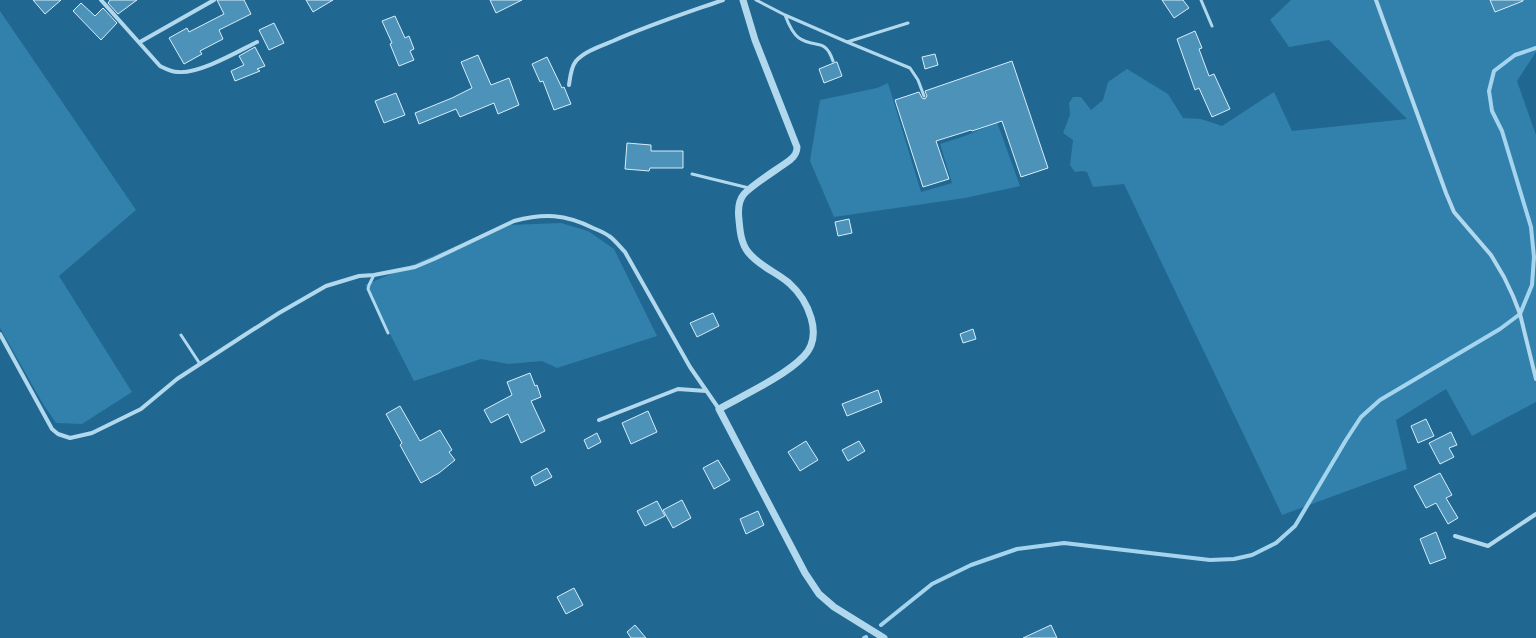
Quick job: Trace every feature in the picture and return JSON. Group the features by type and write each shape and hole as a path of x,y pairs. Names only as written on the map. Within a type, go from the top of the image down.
{"street":[{"path":"101,0 160,66 169,71 179,73 190,71 217,62 257,42"},
{"path":"140,42 214,0"},
{"path":"569,85 575,62 584,54 637,30 723,0"},
{"path":"719,409 793,366 805,355 812,341 813,328 809,310 790,284 761,264 748,252 740,236 738,211 743,195 790,160 796,154 797,147 755,40 743,0"},
{"path":"1376,0 1454,212 1491,255 1514,296 1536,379"},
{"path":"0,334 52,429 58,434 70,438 92,433 141,409 177,379 279,313 326,286 359,276 374,275 415,267 514,221 547,215 566,217 578,221 610,236 625,252 690,367 719,409 805,573 819,594 834,607 884,638"},
{"path":"599,420 678,389 706,391"},
{"path":"1455,536 1488,546 1536,514"}],"lane":[{"path":"756,0 785,15 910,68 914,73 924,96"},
{"path":"1201,0 1212,26"},
{"path":"785,15 792,31 796,36 805,41 824,46 830,52 833,61"},
{"path":"847,42 908,22"},
{"path":"692,174 751,188"},
{"path":"374,275 368,289 388,333"},
{"path":"181,335 200,364"}],"shaded area":[{"path":"1291,0 1536,0 1536,52 1517,81 1536,135 1536,402 1472,436 1446,389 1396,420 1407,469 1282,515 1124,184 1093,187 1087,172 1075,172 1070,165 1073,140 1063,133 1070,115 1069,103 1073,97 1081,97 1091,110 1103,100 1108,82 1127,69 1168,94 1183,118 1201,119 1222,126 1274,92 1292,131 1407,119 1329,40 1289,47 1270,20"},
{"path":"0,11 136,210 59,276 132,392 82,424 56,423 43,404 0,328"},
{"path":"888,83 921,192 952,183 940,144 965,136 997,122 1020,186 965,198 834,217 810,161 820,100 877,88"},
{"path":"561,223 588,231 614,249 657,336 557,368 542,361 508,364 481,359 414,381 365,285 506,225"}],"building":[{"path":"33,0 61,0 45,14"},
{"path":"110,0 137,0 118,14 108,3"},
{"path":"217,0 244,0 251,14 219,30 223,39 200,51 202,54 184,64 169,38 187,28 189,32 224,14"},
{"path":"306,0 333,0 313,12"},
{"path":"490,0 522,0 496,13"},
{"path":"1162,0 1183,0 1189,8 1174,18"},
{"path":"1490,0 1523,0 1523,1 1495,12"},
{"path":"81,3 95,16 103,8 117,23 101,40 73,11"},
{"path":"395,16 405,38 409,36 414,49 410,51 414,60 399,66 390,44 392,43 382,21"},
{"path":"274,23 284,43 269,50 259,30"},
{"path":"1195,31 1202,48 1199,49 1209,76 1214,74 1230,109 1212,117 1199,88 1195,90 1177,39"},
{"path":"255,47 265,66 257,69 260,71 235,81 231,71 244,65 239,56"},
{"path":"935,54 938,65 925,69 922,57"},
{"path":"478,55 491,85 509,78 519,105 498,114 494,103 460,117 456,109 419,124 415,113 472,88 461,62"},
{"path":"547,57 562,88 564,87 571,104 554,110 543,81 540,82 532,64"},
{"path":"1012,61 1048,168 1021,177 1002,121 936,141 949,179 923,187 895,100 919,92 922,98 925,99 927,96 925,91"},
{"path":"836,62 842,76 824,83 819,69"},
{"path":"396,93 405,115 384,123 375,101"},
{"path":"627,143 651,145 651,151 683,151 683,168 650,168 649,171 625,169"},
{"path":"849,219 852,233 838,236 835,222"},
{"path":"713,313 719,326 697,337 690,323"},
{"path":"973,329 976,339 963,343 960,334"},
{"path":"530,373 535,386 537,385 541,397 531,401 545,431 521,443 508,414 491,423 484,410 512,395 507,382"},
{"path":"878,390 882,402 847,416 842,404"},
{"path":"400,406 420,441 440,430 452,450 449,452 455,460 439,473 421,483 400,445 402,443 386,414"},
{"path":"648,411 657,432 631,444 622,423"},
{"path":"1426,419 1434,436 1418,443 1411,426"},
{"path":"1451,432 1457,445 1449,448 1454,457 1440,464 1429,443"},
{"path":"597,433 601,442 588,449 584,440"},
{"path":"806,441 818,460 800,471 788,452"},
{"path":"859,441 865,451 848,461 842,450"},
{"path":"718,460 730,480 714,489 703,468"},
{"path":"547,468 552,477 535,486 531,477"},
{"path":"1440,473 1452,495 1446,498 1458,518 1448,524 1436,503 1426,508 1414,486"},
{"path":"682,500 691,518 673,528 663,510"},
{"path":"657,501 665,516 645,526 637,511"},
{"path":"758,511 764,525 746,534 740,519"},
{"path":"1436,532 1446,558 1430,564 1420,539"},
{"path":"574,588 583,605 566,614 557,597"},
{"path":"635,625 646,638 631,638 627,632"},
{"path":"1051,625 1057,638 1023,638"}],"waterway":[{"path":"881,625 932,584 971,565 1017,549 1064,543 1210,560 1234,559 1252,555 1276,543 1295,526 1361,417 1380,400 1500,329 1520,314 1532,285 1534,257 1531,227 1502,131 1492,111 1489,91 1494,71 1515,55 1536,48"}]}
